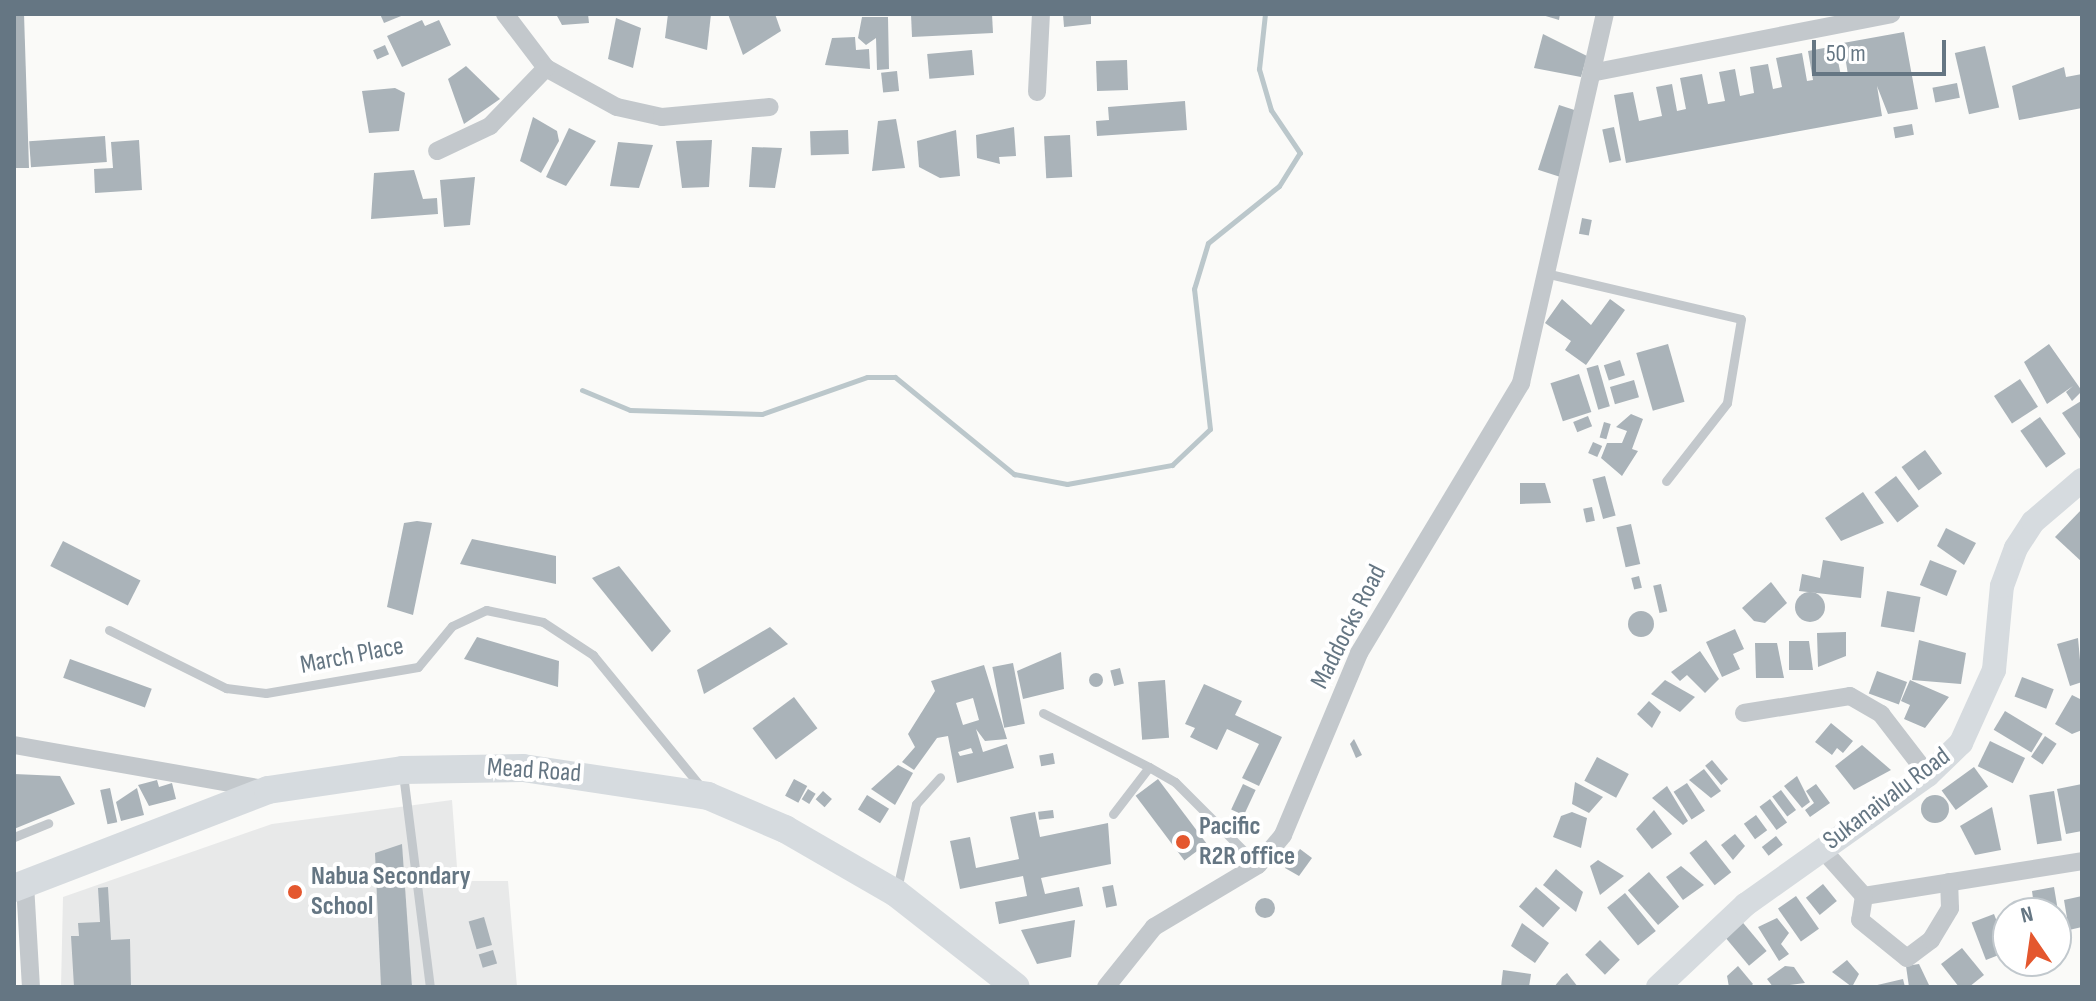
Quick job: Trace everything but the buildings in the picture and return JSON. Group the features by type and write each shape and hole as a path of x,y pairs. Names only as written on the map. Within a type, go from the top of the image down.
{"main road":[{"name":"Sukanaivalu Road","path":"1658,987 1716,929 1822,849 1928,775 1961,743 1980,708 2016,548 2044,511 2082,480"},
{"name":"Mead Road","path":"19,886 268,790 403,770 523,768 708,796 896,893 1016,987"}],"street":[{"path":"505,14 546,68 617,107 662,117 770,107"},
{"path":"1037,92 1041,14"},
{"name":"Maddocks Road","path":"1106,987 1154,927 1258,865 1283,835 1359,653 1521,383 1554,231 1596,72 1605,14"},
{"path":"1596,72 1891,14"},
{"path":"437,151 490,126 546,68"},
{"path":"1744,713 1850,696 1881,714 1928,775"},
{"path":"14,745 268,790"},
{"path":"1822,849 1864,896"},
{"path":"1864,896 2082,861"},
{"path":"1864,896 1860,920 1907,958 1931,940 1944,919 1949,882"},
{"path":"19,886 31,987"}],"lane":[{"path":"1545,273 1741,319 1727,403 1666,481"},
{"name":"March Place","path":"109,630 226,688 266,693 418,667 452,626 486,610 543,622 593,655 708,796"},
{"path":"1043,713 1175,782 1258,865"},
{"path":"1113,814 1149,767"},
{"path":"403,770 430,987"},
{"path":"896,893 916,804 940,777"},
{"path":"14,837 48,823"}],"shaded area":[{"name":"Nabua Secondary School","path":"452,800 458,881 508,881 517,987 61,987 63,897 272,824"}],"waterway":[{"path":"582,390 630,410 762,414 867,377 895,377 1014,474 1067,484 1172,465 1210,429 1194,289 1208,243 1279,186 1300,153 1271,110 1259,69 1265,14"}],"place":[{"name":"Pacific R2R office","path":"1183,842"},
{"name":"Nabua Secondary School","path":"295,892"}]}
